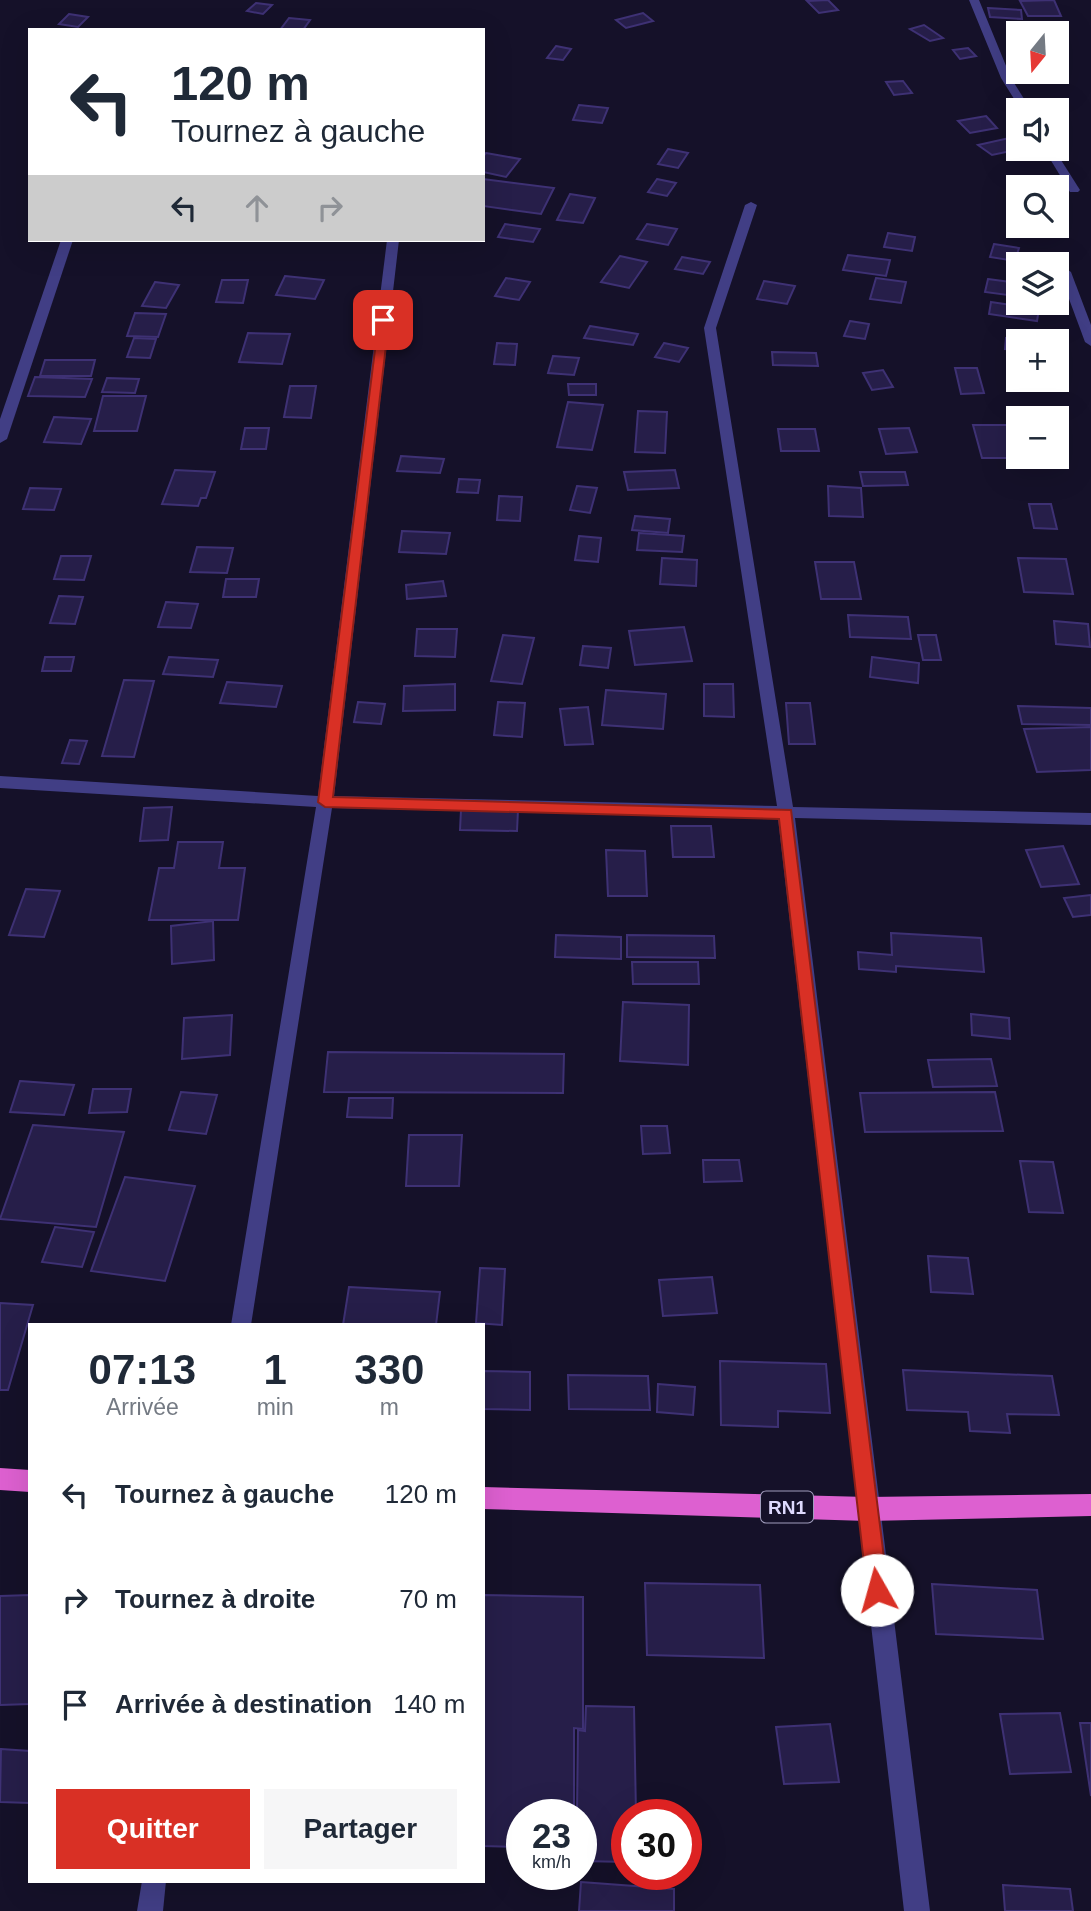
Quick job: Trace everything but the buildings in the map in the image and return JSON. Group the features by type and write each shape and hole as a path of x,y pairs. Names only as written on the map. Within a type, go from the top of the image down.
{"highway":[{"path":"0,1479 28,1481"},
{"name":"RN1","path":"485,1498 867,1509 1091,1505"}],"street":[{"path":"974,0 1006,78 1018,98"},
{"path":"1056,161 1074,190"},
{"path":"751,205 710,328 786,813 917,1911"},
{"path":"0,439 66,242"},
{"path":"241,1323 325,802 393,242"},
{"path":"1069,283 1091,342"},
{"path":"0,782 325,802 1091,819"},
{"path":"150,1911 154,1883"}],"route":[{"path":"383,320 325,802 786,813 877,1590"}]}
